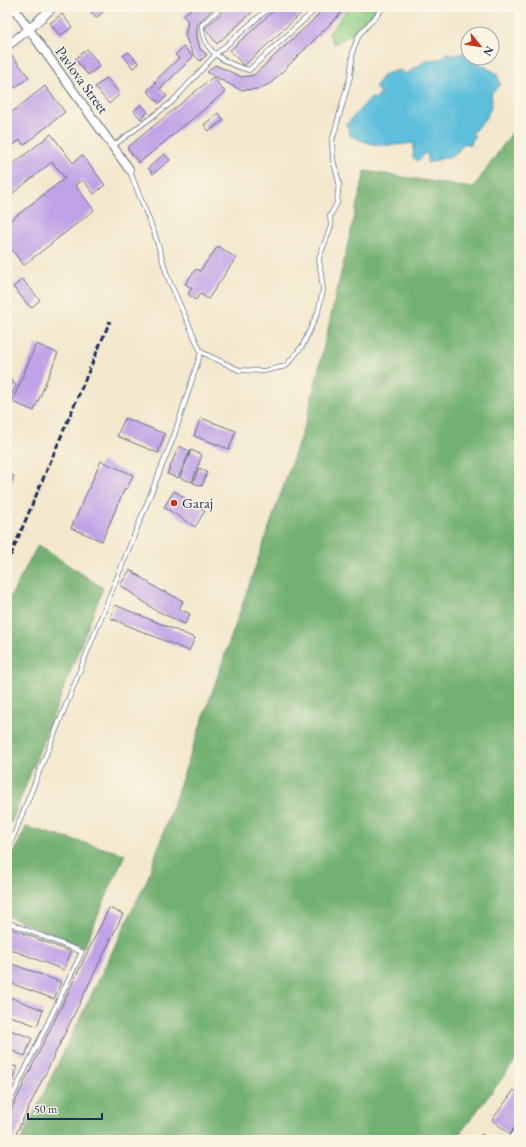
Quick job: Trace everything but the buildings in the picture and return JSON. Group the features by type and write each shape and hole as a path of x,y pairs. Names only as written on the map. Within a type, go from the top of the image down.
{"street":[{"name":"Pavlova Street","path":"12,7 129,169"},
{"path":"7,46 28,30 53,7"}],"lane":[{"path":"222,7 202,25 202,33 205,44 230,66 249,70 318,7"},
{"path":"113,146 172,102 216,54 270,7"},
{"path":"129,169 155,235 168,278 201,352 239,370 264,371 286,366 303,345 318,312 322,290 319,258 331,226 330,216 337,203 339,182 334,160 332,141 350,77 353,50 359,35 384,7"},
{"path":"7,852 174,436 201,352"},
{"path":"7,922 82,952 7,1107"},
{"path":"509,1140 519,1127"}],"green space":[{"path":"349,7 378,7 357,32 334,44 329,33"},
{"path":"519,123 519,1056 455,1140 21,1140 147,880 307,418 365,171 473,188"},
{"path":"38,545 103,588 11,823 7,820 7,603"},
{"path":"26,827 125,854 84,947 7,916 7,868"}],"water":[{"path":"449,52 453,56 460,54 460,66 484,66 497,74 500,85 491,94 492,100 490,110 484,120 472,133 475,136 470,145 464,143 455,155 427,163 428,155 424,153 419,161 413,158 414,143 381,145 367,142 350,135 347,124 371,97 376,100 381,92 375,88 383,75 399,70 406,74 427,60 441,59"}],"railway":[{"path":"7,564 110,321"}],"place":[{"name":"Garaj","path":"174,503"}]}
